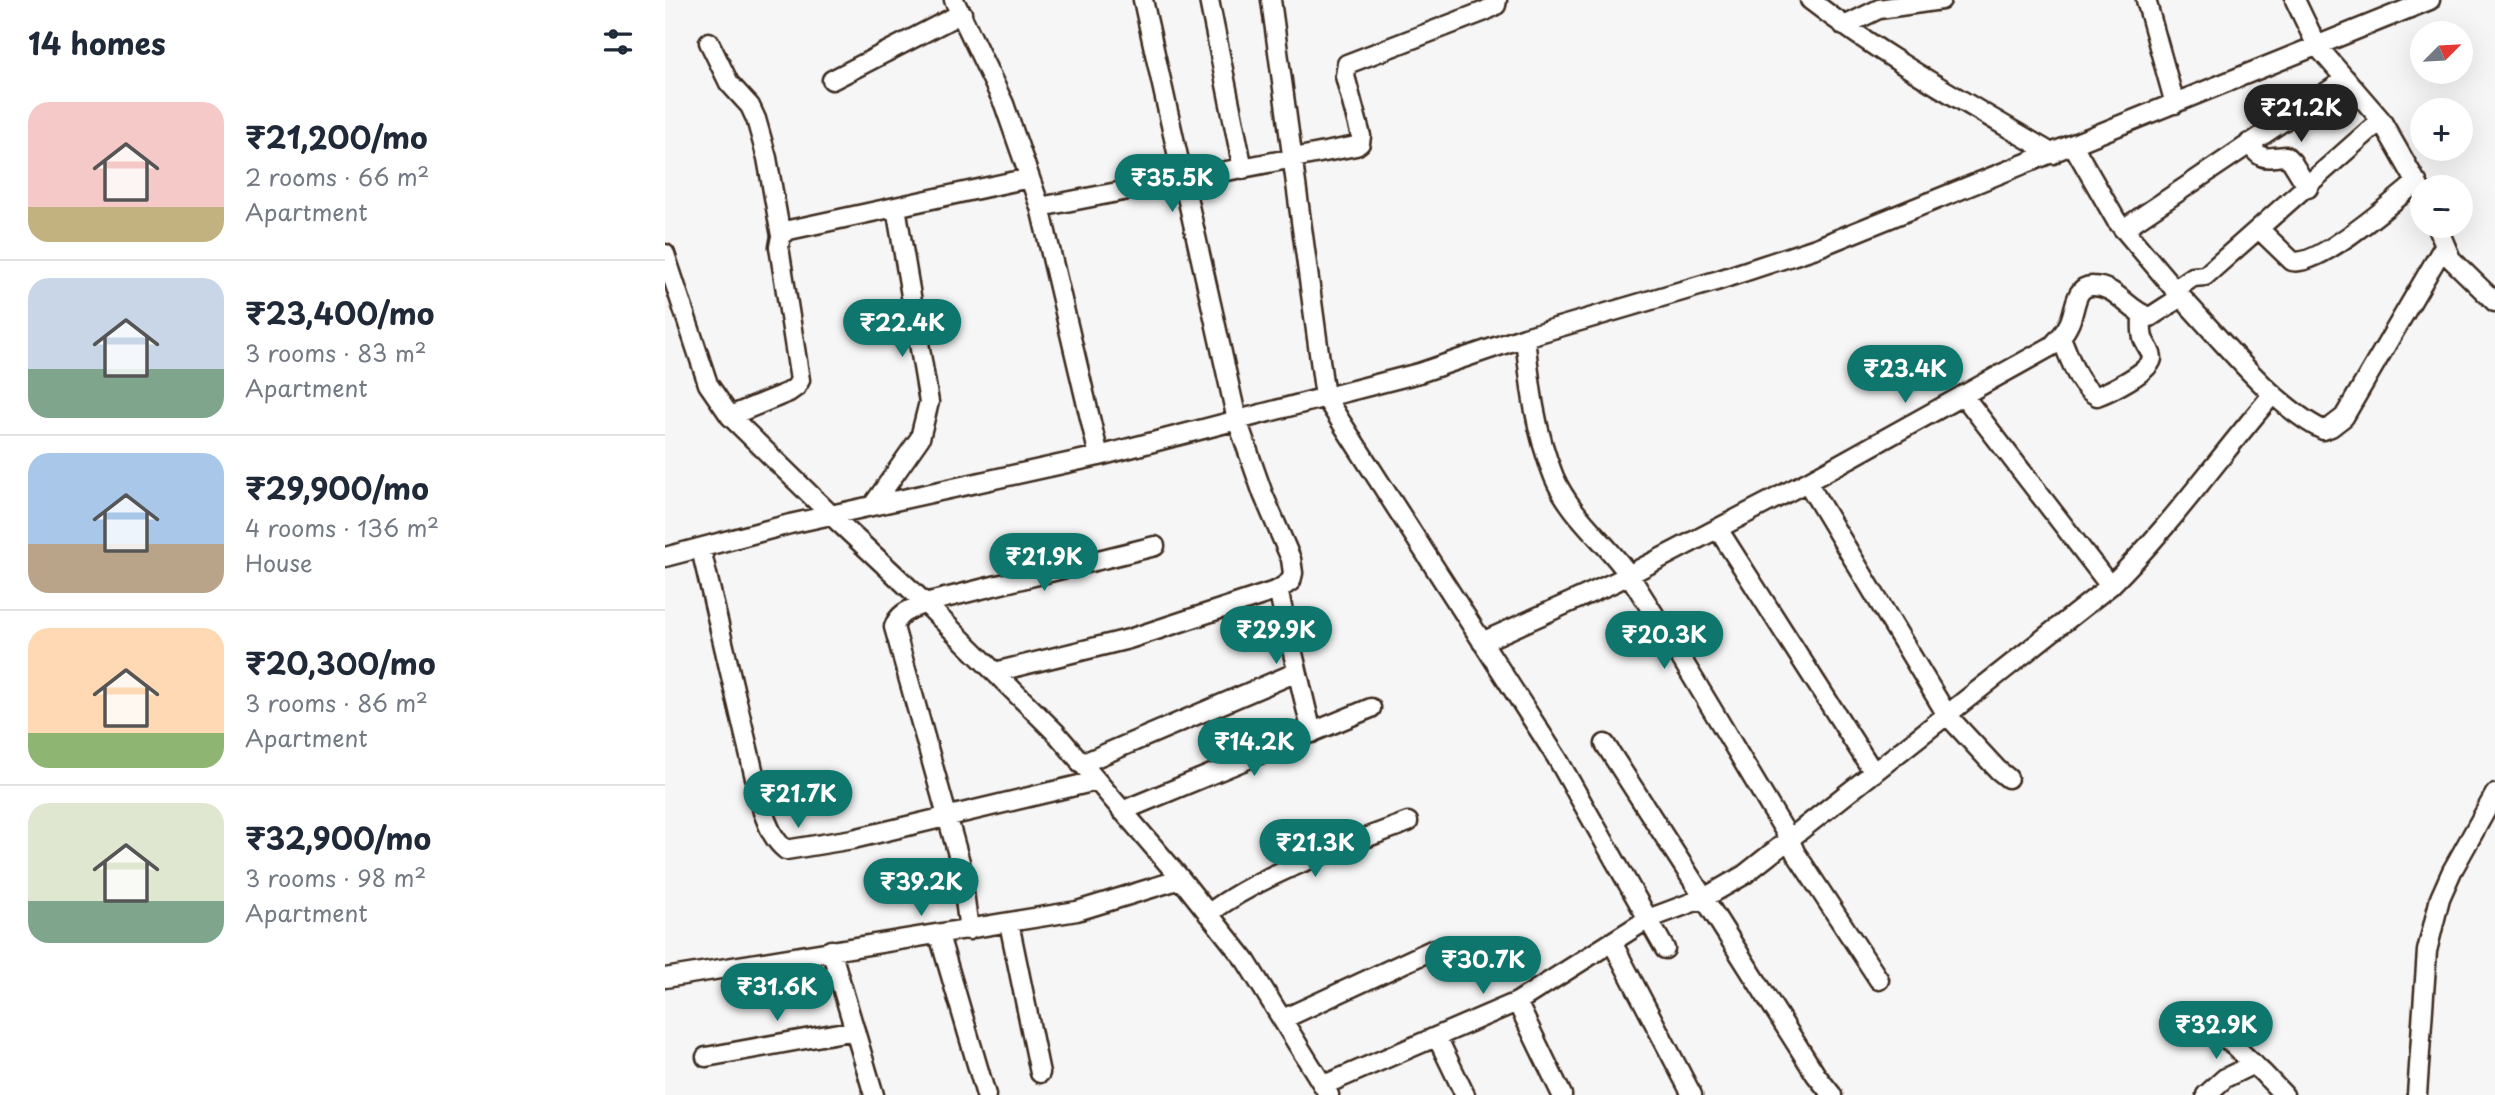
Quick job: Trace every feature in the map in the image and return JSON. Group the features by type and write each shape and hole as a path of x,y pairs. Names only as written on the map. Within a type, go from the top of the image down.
{"street":[{"path":"995,673 1129,639 1278,590 1291,581 1293,573 1291,559 1275,524 1237,420 1143,0"},
{"path":"1209,0 1243,169"},
{"path":"1271,0 1325,397 1557,758 1665,949"},
{"path":"1040,207 1356,146 1360,143 1361,136 1346,76 1347,64 1485,11 1496,5 1497,0"},
{"path":"1810,0 1843,26 1918,75 2053,154"},
{"path":"1843,26 1863,7 1879,9 1941,0"},
{"path":"2147,0 2175,104"},
{"path":"2295,0 2317,46 2381,120 2412,175"},
{"path":"665,557 873,505 1099,456 1419,373 1525,337 1716,281 1816,248 2430,0"},
{"path":"832,80 958,7 1004,104 1040,207 1099,456"},
{"path":"709,42 729,83 750,106 767,158 781,236 779,247 800,380 789,392 730,416"},
{"path":"2123,229 2346,79"},
{"path":"1482,642 1629,575 1718,529 2052,346 2069,326 2081,290 2088,285 2100,286 2114,293 2142,315 2150,317 2159,313 2193,276 2206,276 2308,188 2381,120"},
{"path":"2249,143 2257,155 2263,158 2286,156 2308,188"},
{"path":"2073,145 2123,229 2177,293 2273,394 2307,422 2323,430 2344,417 2452,258"},
{"path":"781,236 789,230 1029,178"},
{"path":"2260,230 2291,261 2298,263 2328,248 2410,193"},
{"path":"873,505 920,438 929,402 896,207"},
{"path":"2443,238 2452,258 2495,302"},
{"path":"665,254 708,384 730,416 1056,733 1181,879 1246,961 1327,1090 1517,1002 1648,919 1704,898 1744,876 2110,586 2145,552 2220,456 2273,394"},
{"path":"2061,338 2082,383 2097,396 2107,393 2145,370 2151,363 2152,357 2143,339 2142,315"},
{"path":"1525,337 1533,408 1542,446 1555,480 1585,524 1629,575 1789,840 1879,980"},
{"path":"1963,395 2110,586"},
{"path":"1807,482 1947,715 2008,778"},
{"path":"1718,529 1874,773"},
{"path":"969,930 960,862 894,627 897,620 903,613 925,603 1155,546"},
{"path":"701,549 762,812 778,844 786,850 948,817 1096,781"},
{"path":"1278,590 1313,733"},
{"path":"1081,764 1297,672"},
{"path":"1122,811 1371,708"},
{"path":"1605,744 1809,1064 1832,1095"},
{"path":"2417,1095 2427,951 2440,898 2495,794"},
{"path":"1208,914 1231,897 1323,854 1408,822"},
{"path":"665,978 1077,911 1181,879"},
{"path":"1009,923 1039,1073"},
{"path":"939,935 986,1095"},
{"path":"1612,942 1692,1095"},
{"path":"831,950 874,1095"},
{"path":"1283,1019 1432,950"},
{"path":"1517,1002 1562,1095"},
{"path":"2204,1018 2284,1095"},
{"path":"706,1057 855,1030"},
{"path":"1437,1037 1465,1095"},
{"path":"2206,1095 2225,1078 2254,1064"}]}
